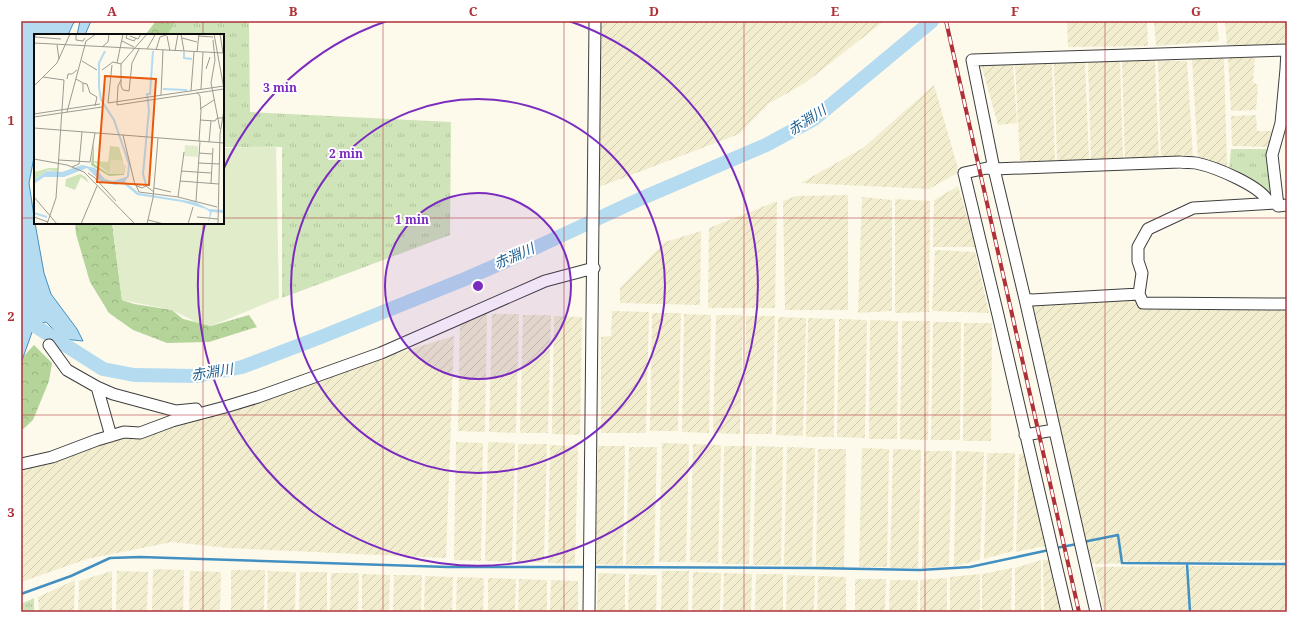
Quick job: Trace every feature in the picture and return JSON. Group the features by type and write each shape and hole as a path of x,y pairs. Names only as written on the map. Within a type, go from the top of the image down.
{"street":[{"path":"589,612 595,21"},
{"path":"1096,612 994,169 972,60 1287,50 1287,69 1281,123 1272,155 1278,204"},
{"path":"1067,612 964,173 987,168 994,169 1180,162 1196,163 1240,179 1278,204"},
{"path":"1278,204 1193,208 1148,229 1138,248 1138,261 1142,273 1139,294 1143,303 1287,304"},
{"path":"21,464 52,457 124,432 140,433 172,421 224,407 381,353 545,281 593,264"},
{"path":"1025,299 1032,300 1139,294"},
{"path":"49,345 67,370 113,394 176,411 224,407"},
{"path":"97,387 111,436"},
{"path":"1025,435 1054,430"}],"shaded area":[{"path":"599,21 884,21 805,83 768,104 739,134 594,189"},
{"path":"1067,21 1147,21 1148,46 1068,47"},
{"path":"1154,21 1217,21 1219,41 1156,46"},
{"path":"1225,21 1287,21 1287,50 1227,45"},
{"path":"1224,58 1227,167 1198,160 1192,59"},
{"path":"1228,58 1255,58 1253,82 1258,85 1256,110 1231,111"},
{"path":"1120,61 1123,161 1091,161 1088,62"},
{"path":"1122,61 1155,61 1159,160 1125,161"},
{"path":"1158,61 1187,61 1193,158 1161,161"},
{"path":"1085,62 1089,160 1057,161 1054,63"},
{"path":"1052,63 1055,161 1020,161 1015,64"},
{"path":"981,64 1013,64 1017,123 998,125"},
{"path":"934,85 959,172 929,189 801,183 863,148"},
{"path":"1256,115 1257,131 1273,131 1272,147 1232,146 1231,116"},
{"path":"958,186 976,247 933,247 934,200"},
{"path":"848,195 848,310 785,310 783,201 796,196"},
{"path":"862,197 892,200 892,311 858,313"},
{"path":"895,199 930,201 929,312 895,313"},
{"path":"777,201 775,308 708,308 709,228"},
{"path":"701,231 700,305 620,303 620,288 665,242"},
{"path":"935,250 975,252 989,313 932,311"},
{"path":"1122,296 1143,303 1287,308 1287,560 1091,564 1059,431 1032,300"},
{"path":"612,311 649,312 646,433 601,433 601,337 611,336"},
{"path":"460,313 487,314 485,432 458,431"},
{"path":"652,313 681,313 678,431 650,431"},
{"path":"492,314 519,314 516,433 489,432"},
{"path":"684,314 711,315 709,433 682,432"},
{"path":"523,315 551,315 548,433 520,433"},
{"path":"716,315 743,315 740,434 713,433"},
{"path":"554,316 582,317 580,435 552,434"},
{"path":"746,316 775,316 772,434 744,434"},
{"path":"778,317 806,318 803,436 776,435"},
{"path":"808,318 835,319 834,437 806,437"},
{"path":"839,319 867,320 865,438 837,437"},
{"path":"870,320 898,321 897,439 869,439"},
{"path":"902,321 930,321 928,440 900,439"},
{"path":"933,322 961,322 960,440 931,440"},
{"path":"964,323 992,323 991,441 963,441"},
{"path":"454,336 446,558 228,548 172,542 87,559 21,582 21,468"},
{"path":"456,442 483,443 481,561 454,560"},
{"path":"488,442 515,443 512,562 485,561"},
{"path":"662,443 689,444 686,562 659,562"},
{"path":"518,444 547,444 544,562 516,562"},
{"path":"693,444 721,445 718,563 690,562"},
{"path":"550,445 578,446 575,564 548,563"},
{"path":"598,446 625,446 623,565 595,564"},
{"path":"724,446 752,446 749,564 722,564"},
{"path":"756,446 783,447 781,565 753,565"},
{"path":"629,447 657,447 654,565 626,565"},
{"path":"787,447 815,448 812,566 784,565"},
{"path":"862,448 889,449 887,567 859,567"},
{"path":"818,449 846,449 844,568 816,567"},
{"path":"893,449 921,450 918,568 890,568"},
{"path":"924,451 952,451 949,566 922,568"},
{"path":"956,451 984,452 980,560 954,566"},
{"path":"987,453 1015,453 1013,551 984,559"},
{"path":"1027,453 1045,546 1016,552 1019,454"},
{"path":"1041,560 1041,612 1015,612 1015,568"},
{"path":"1043,560 1049,560 1064,612 1044,612"},
{"path":"1287,565 1287,612 1104,612 1095,567"},
{"path":"1012,568 1011,612 982,612 982,574"},
{"path":"153,569 184,570 183,612 152,612"},
{"path":"231,570 265,570 264,612 231,612"},
{"path":"112,571 112,612 78,612 79,581"},
{"path":"117,571 148,572 147,612 116,612"},
{"path":"190,571 221,572 220,612 189,612"},
{"path":"268,571 296,572 295,612 267,612"},
{"path":"662,571 689,571 688,612 661,612"},
{"path":"300,572 327,572 327,612 299,612"},
{"path":"693,572 721,573 720,612 692,612"},
{"path":"331,573 359,573 358,612 330,612"},
{"path":"598,573 625,574 625,612 597,612"},
{"path":"724,573 752,574 751,612 723,612"},
{"path":"362,574 390,575 389,612 362,612"},
{"path":"629,574 657,575 656,612 628,612"},
{"path":"756,574 783,574 783,612 755,612"},
{"path":"980,574 980,612 950,612 950,577"},
{"path":"394,575 422,575 421,612 393,612"},
{"path":"787,575 815,576 814,612 786,612"},
{"path":"425,576 453,577 452,612 424,612"},
{"path":"818,576 846,577 846,612 817,612"},
{"path":"457,577 484,578 483,612 456,612"},
{"path":"488,578 516,579 515,612 488,612"},
{"path":"947,578 947,612 920,612 920,580"},
{"path":"519,579 547,580 547,612 518,612"},
{"path":"855,579 886,579 885,612 855,612"},
{"path":"75,580 74,612 39,612 38,597"},
{"path":"551,580 578,581 578,612 550,612"},
{"path":"890,580 918,580 917,612 889,612"}],"green space":[{"path":"156,21 176,21 168,34 146,34"},
{"path":"175,21 249,21 250,112 451,122 450,235 282,298 282,147 224,147 224,34 167,34"},
{"path":"276,146 279,298 211,326 196,322 172,310 122,300 112,224 224,224 224,148"},
{"path":"1231,149 1270,149 1277,203 1229,171"},
{"path":"75,224 112,224 122,300 134,304 172,310 183,319 211,326 249,315 257,327 209,342 167,343 133,330 109,313 90,282 76,234"},
{"path":"34,345 52,363 49,381 33,420 21,431 21,359"},
{"path":"34,598 34,612 21,612 21,604"}],"water":[{"path":"21,21 76,21 68,34 34,34 34,157 29,183 34,224 44,273 51,294 77,329 83,341 63,339 46,322 35,324 21,363"},
{"path":"80,21 91,21 85,34 77,34"}],"waterway":[{"name":"赤淵川","path":"21,317 103,369 134,375 197,376 242,367 465,279 640,199 766,145 814,119 932,21"},
{"path":"1083,542 1118,535 1122,563 1287,564"},
{"path":"1056,548 1077,544"},
{"path":"592,567 920,570 970,567 1049,550"},
{"path":"21,594 71,576 110,558 140,557 448,567 587,567"},
{"path":"1187,564 1190,612"}],"railway":[{"path":"946,21 1079,612"}]}
